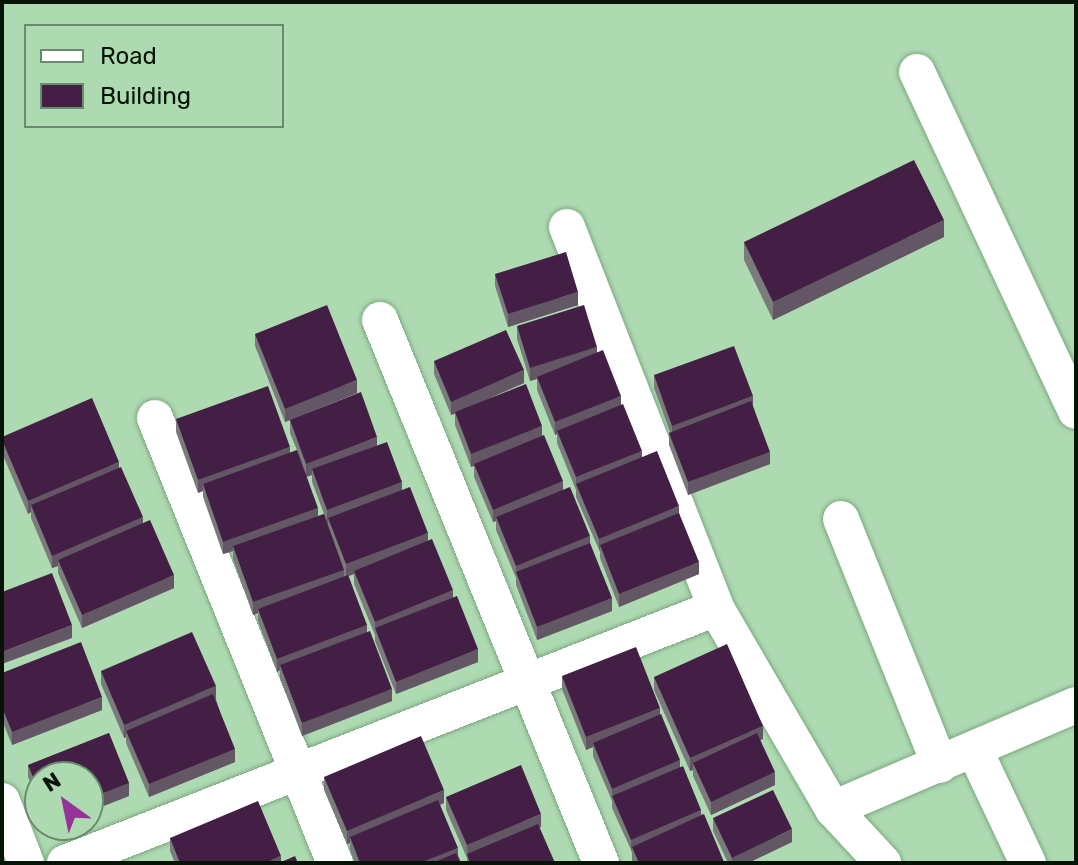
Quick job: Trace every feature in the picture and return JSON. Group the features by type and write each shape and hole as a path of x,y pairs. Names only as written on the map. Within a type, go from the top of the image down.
{"street":[{"path":"917,72 1076,411"},
{"path":"567,227 716,608 833,809 883,863"},
{"path":"380,320 601,863"},
{"path":"155,418 335,863"},
{"path":"841,519 940,765"},
{"path":"65,863 299,776 526,681 716,608"},
{"path":"833,809 975,751 1076,705"},
{"path":"975,751 1028,863"},
{"path":"2,801 26,863"}],"building":[{"path":"914,160 944,220 773,302 744,242"},
{"path":"566,252 578,292 508,314 495,274"},
{"path":"327,305 357,380 285,409 255,334"},
{"path":"584,305 597,347 530,368 517,326"},
{"path":"506,330 524,370 451,402 434,361"},
{"path":"734,346 753,396 672,426 654,375"},
{"path":"603,350 621,396 555,422 537,377"},
{"path":"526,384 542,426 471,454 455,412"},
{"path":"268,386 290,447 198,480 176,419"},
{"path":"361,392 377,437 306,464 290,420"},
{"path":"92,398 119,462 28,501 2,437"},
{"path":"751,401 770,452 688,482 669,433"},
{"path":"623,404 642,451 576,477 557,431"},
{"path":"544,435 563,481 493,510 474,464"},
{"path":"387,442 402,482 327,510 312,469"},
{"path":"297,450 318,508 223,542 203,484"},
{"path":"657,451 679,506 599,539 576,484"},
{"path":"121,467 143,517 52,556 31,505"},
{"path":"410,487 428,533 346,564 328,518"},
{"path":"570,487 590,536 516,566 496,517"},
{"path":"679,513 699,562 619,594 600,545"},
{"path":"324,514 344,570 253,602 233,546"},
{"path":"150,520 174,575 82,615 58,560"},
{"path":"432,539 453,590 375,622 354,571"},
{"path":"590,543 612,598 537,627 516,572"},
{"path":"52,573 72,625 2,652 2,592"},
{"path":"348,575 367,625 277,659 258,609"},
{"path":"457,596 478,649 396,682 375,628"},
{"path":"370,631 392,689 302,723 280,665"},
{"path":"192,632 216,686 124,725 101,671"},
{"path":"81,642 102,697 12,732 2,707 2,673"},
{"path":"727,644 763,726 690,758 654,677"},
{"path":"636,647 660,708 586,737 562,676"},
{"path":"213,694 235,749 149,784 126,731"},
{"path":"661,714 680,760 612,789 593,743"},
{"path":"109,733 129,783 104,793 104,761 38,761"},
{"path":"757,733 775,772 711,802 693,763"},
{"path":"421,736 444,790 347,831 324,777"},
{"path":"521,765 541,814 467,845 446,797"},
{"path":"683,766 701,810 631,840 612,796"},
{"path":"773,790 792,829 732,858 713,818"},
{"path":"438,800 458,848 420,863 360,863 350,837"},
{"path":"258,801 281,856 265,863 180,863 170,838"},
{"path":"704,814 724,862 639,863 632,847"},
{"path":"538,824 555,863 470,863 467,854"},
{"path":"456,853 461,863 432,863"},
{"path":"295,856 298,863 279,863"}]}
